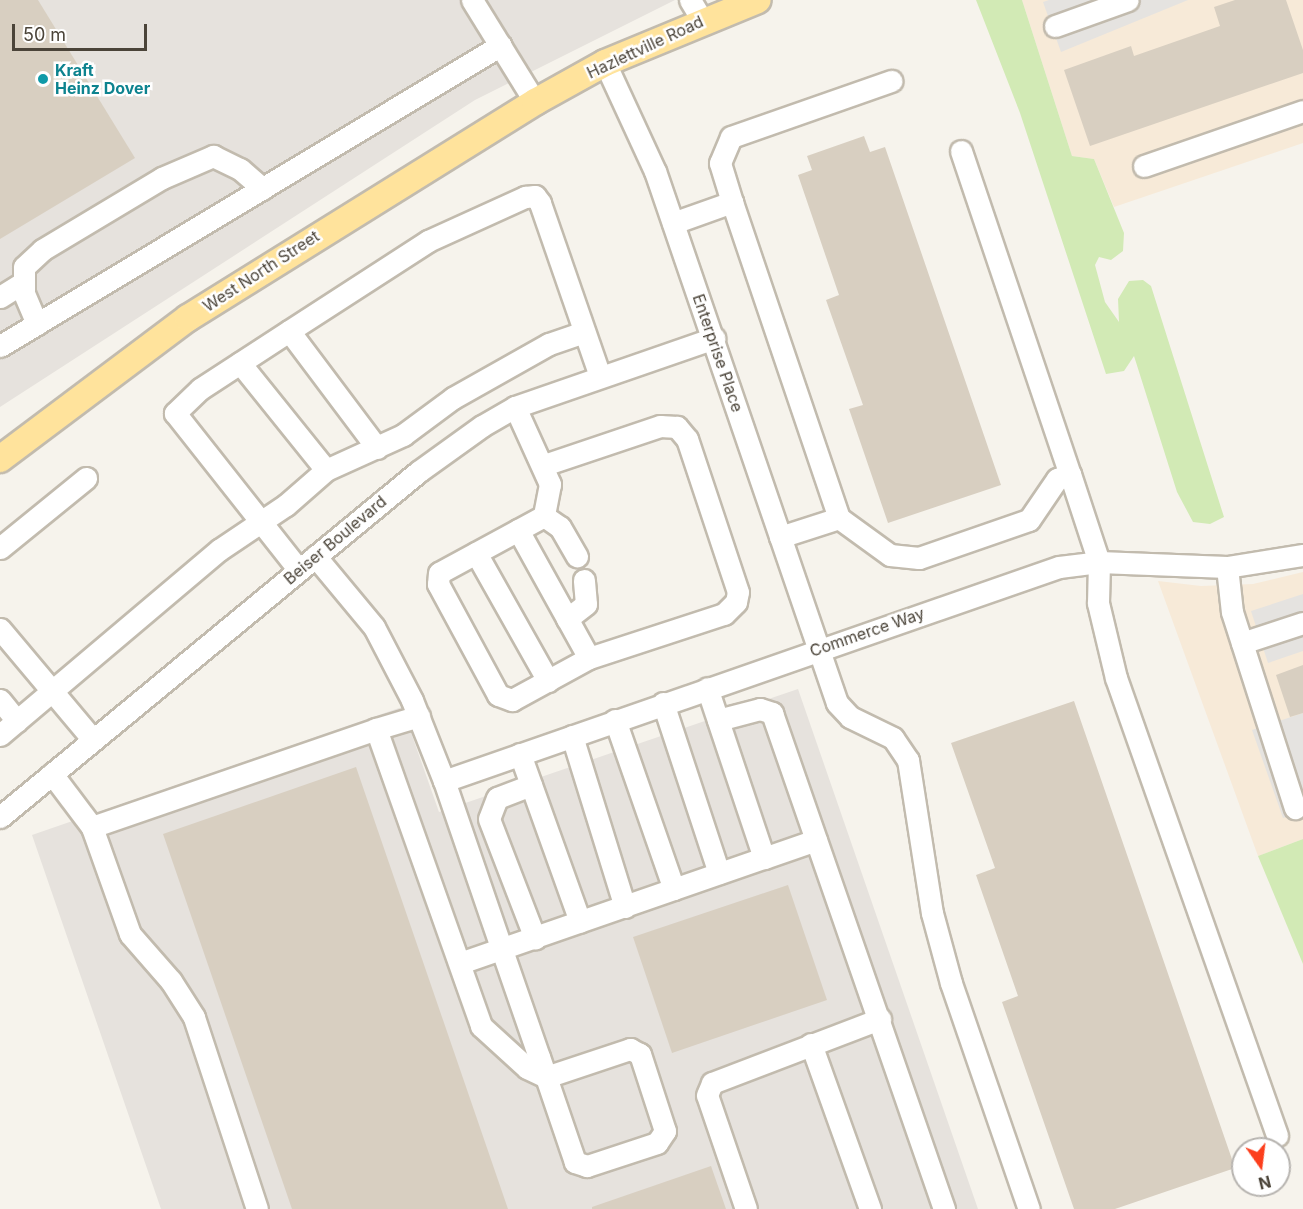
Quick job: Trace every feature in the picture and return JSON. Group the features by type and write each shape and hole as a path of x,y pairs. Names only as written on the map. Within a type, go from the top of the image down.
{"main road":[{"name":"Hazlettville Road","path":"535,102 696,10 758,0"},
{"name":"West North Street","path":"0,459 188,318 535,102"}],"street":[{"path":"472,0 535,102"},
{"path":"1055,26 1128,0"},
{"path":"0,346 501,45"},
{"name":"Enterprise Place","path":"605,63 655,171 714,338 780,537 843,711 883,730 908,760 932,913 951,983 1029,1209"},
{"path":"891,81 731,138 720,163 838,518 890,555 919,558 1029,519 1058,479 1070,474"},
{"path":"1144,166 1303,111"},
{"path":"961,151 1099,562 1098,603 1116,678 1277,1136"},
{"path":"37,324 24,282 24,267 42,250 162,178 213,156 240,169 263,189"},
{"path":"298,570 175,413 200,388 289,331 295,323 428,241 492,208 535,196 600,376"},
{"path":"673,223 732,202"},
{"path":"0,297 24,282"},
{"path":"289,331 377,448"},
{"path":"0,735 219,550 259,523 326,470 377,448 453,398 549,344 584,332"},
{"name":"Beiser Boulevard","path":"0,817 418,472 515,407 714,338"},
{"path":"240,363 326,470"},
{"path":"515,407 544,465 551,501 544,516 439,573 438,584 498,695 512,700 589,658 724,614 736,602 738,592 687,439 677,427 660,426 544,465"},
{"path":"0,548 86,478"},
{"path":"544,516 560,527 576,556"},
{"path":"780,537 838,518"},
{"path":"518,530 589,658"},
{"path":"476,553 548,681"},
{"name":"Commerce Way","path":"444,781 819,648 1059,567 1099,562 1227,567 1303,555"},
{"path":"315,556 374,627 419,716 444,781 575,1162 587,1166 657,1143 665,1131 640,1054 630,1049 546,1077"},
{"path":"1227,567 1228,594 1295,808"},
{"path":"567,619 586,604 584,580"},
{"path":"1242,643 1303,622"},
{"path":"0,629 93,740"},
{"path":"707,688 764,858"},
{"path":"0,700 18,721"},
{"path":"663,703 719,873"},
{"path":"718,720 760,709 772,713 944,1209"},
{"path":"92,826 419,716"},
{"path":"615,720 674,889"},
{"path":"376,729 460,963 488,1034 546,1077"},
{"path":"572,736 625,907"},
{"path":"520,754 580,922"},
{"path":"52,774 92,826 130,934 171,981 194,1017 258,1209"},
{"path":"531,785 497,798 489,819 535,938"},
{"path":"460,963 816,840"},
{"path":"746,1209 707,1095 712,1083 880,1019"},
{"path":"812,1044 870,1209"}],"shaded area":[{"path":"0,0 675,0 475,100 0,407"},
{"path":"1022,0 1303,0 1303,143 1114,207 1094,159 1072,156"},
{"path":"1049,0 1188,0 1061,52 1043,2"},
{"path":"1303,572 1303,839 1258,856 1158,581 1201,586 1253,584"},
{"path":"1303,594 1303,651 1268,663 1251,611"},
{"path":"798,689 978,1209 161,1209 32,835 402,707 439,812"},
{"path":"1303,713 1303,812 1283,818 1252,730"}],"green space":[{"path":"976,0 1022,0 1072,156 1094,159 1124,233 1123,251 1111,260 1099,257 1095,265 1105,302 1119,322 1118,299 1129,281 1143,280 1151,286 1224,517 1210,524 1193,522 1177,492 1134,356 1124,371 1106,374 1020,113"},
{"path":"1303,839 1303,964 1258,856"}],"building":[{"name":"Kraft Heinz Dover","path":"0,0 38,0 135,158 0,239"},
{"path":"1235,0 1286,0 1303,50 1303,73 1090,146 1064,70 1131,46 1134,56 1220,26 1214,7"},
{"path":"864,136 870,152 885,147 1001,485 888,523 849,409 863,405 826,300 839,295 798,175 812,170 807,156"},
{"path":"1303,665 1303,713 1290,717 1276,675"},
{"path":"1074,701 1231,1156 1231,1169 1115,1209 1074,1209 1002,1002 1018,996 976,875 995,868 951,743"},
{"path":"356,767 508,1209 292,1209 163,834"},
{"path":"788,885 827,1000 672,1053 633,937"},
{"path":"711,1166 726,1209 592,1209 592,1207"}],"place":[{"name":"Kraft Heinz Dover","path":"43,79"}]}
